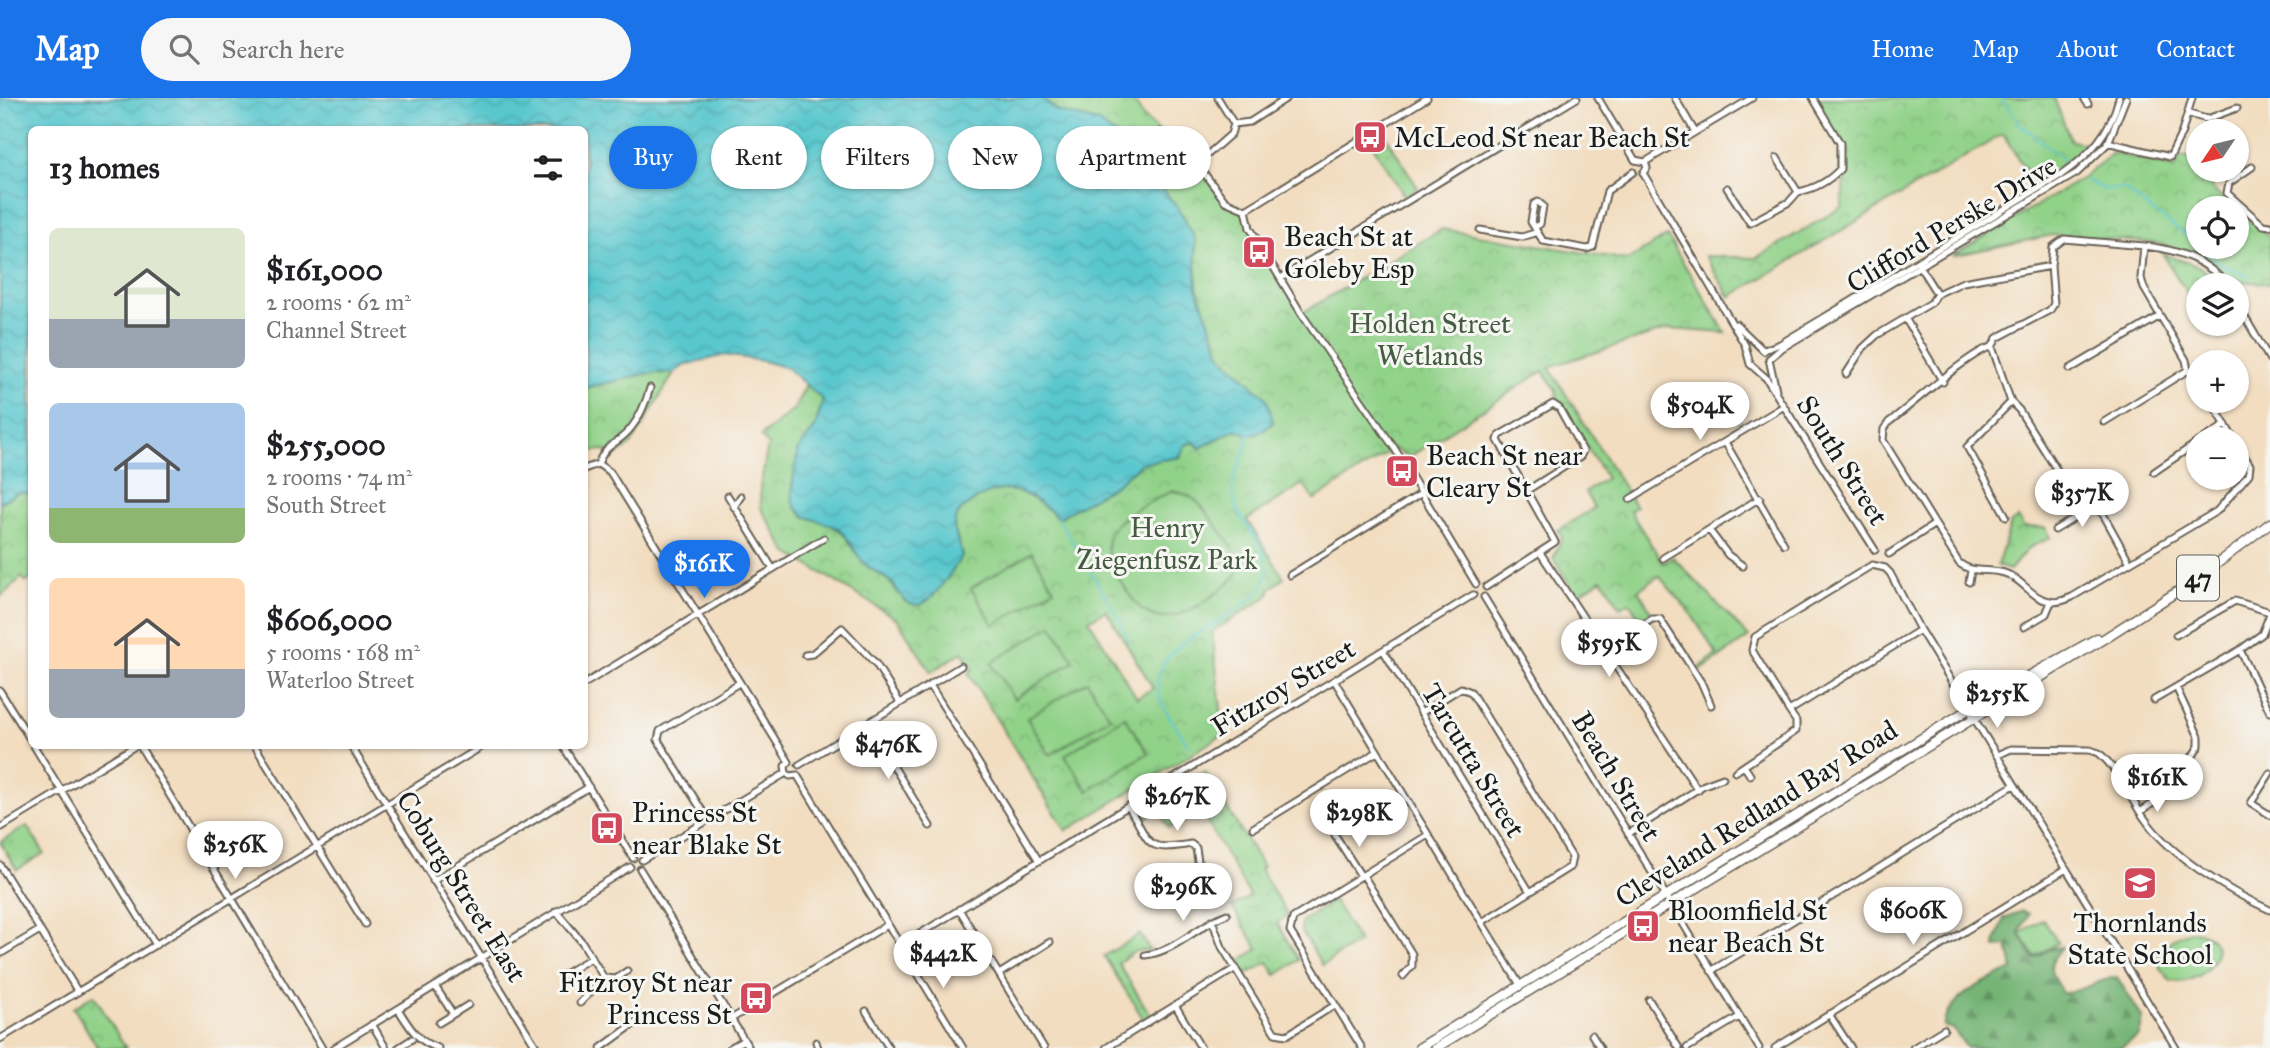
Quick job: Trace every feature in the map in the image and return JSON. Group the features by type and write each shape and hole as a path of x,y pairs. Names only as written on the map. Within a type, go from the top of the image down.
{"highway":[{"name":"Cleveland Redland Bay Road","path":"1436,1048 1975,719 2218,565 2270,523"},
{"name":"Cleveland Redland Bay Road","path":"1419,1048 1969,709 2121,626"}],"street":[{"path":"1211,152 1231,134 1234,124 1218,98"},
{"path":"1234,124 1250,122 1287,98"},
{"path":"1246,210 1427,98"},
{"path":"1281,278 1577,98"},
{"path":"1598,98 1635,160 1645,162 1744,100 1752,98"},
{"path":"1675,98 1695,132"},
{"path":"1727,188 1751,223 1789,202 1798,192 1809,190 1840,169 1840,143 1813,98"},
{"path":"2084,98 2088,104"},
{"name":"Clifford Perske Drive","path":"1769,360 2062,175 2088,155 2102,139 2115,115 2119,98"},
{"name":"Clifford Perske Drive","path":"1762,350 1780,344 2077,173 2108,143 2126,98"},
{"path":"2102,139 2166,159 2173,154 2189,114 2192,98"},
{"path":"2189,114 2207,119 2237,108"},
{"path":"1777,158 1798,192"},
{"path":"1633,172 1631,167 1635,160"},
{"path":"1480,230 1522,237 1535,230 1543,241 1587,249 1593,247 1607,191 1633,172 1643,173 1647,168 1645,162"},
{"path":"2252,167 2229,183 2227,193 2263,225 2270,226"},
{"name":"South Street","path":"1643,173 1729,316 1749,355 1749,364 1776,393 1875,550"},
{"path":"1211,182 1225,201 1246,210"},
{"path":"1246,210 1250,228 1422,493 1476,584 1486,587 1552,546 1555,536 1526,491 1498,440 1500,435 1553,404 1559,408 1583,451 1580,457 1526,491"},
{"path":"2215,273 2209,267 2179,252 2064,239 2053,247 2051,266 2054,304 2050,310 1997,338 1992,347 1973,353 1884,429 1886,447 1959,563 1971,570 2000,572 2011,576 2034,595 2051,602 2072,597 2217,511 2235,490"},
{"path":"2144,247 2141,278 2186,360"},
{"path":"1919,265 1937,294"},
{"path":"1846,374 1863,348 1877,335 1931,303 1937,294 1963,282 2051,266"},
{"name":"South Street","path":"1729,316 1769,360 1776,393"},
{"path":"2070,369 2160,316"},
{"path":"1905,318 1942,382"},
{"path":"2249,324 2270,360"},
{"path":"1992,347 2011,402 2019,410 2065,483 2103,514 2129,561"},
{"path":"1749,355 1762,350"},
{"path":"1756,369 1766,367 1769,360"},
{"path":"2105,422 2186,371"},
{"path":"588,468 598,464 604,449 631,428 646,402 650,388"},
{"path":"2006,516 1967,447 2011,402"},
{"path":"1630,499 1784,406"},
{"path":"2218,413 2226,425 2223,427"},
{"path":"1725,442 1760,498 1784,544"},
{"path":"2154,472 2186,450"},
{"path":"598,464 610,472 789,762 799,765"},
{"path":"1290,575 1422,493"},
{"path":"727,496 773,569"},
{"path":"734,507 741,496"},
{"path":"1663,558 1760,498"},
{"path":"2055,530 2095,506"},
{"path":"1889,554 1935,524"},
{"path":"1709,530 1728,555 1743,566"},
{"path":"588,682 824,538"},
{"name":"South Street","path":"1885,568 1890,564 1889,554 1883,549 1875,550 1870,557 1872,565 1885,568 1920,630 2176,1048"},
{"path":"1541,554 1698,790"},
{"path":"1735,772 1796,732 1796,722 1752,650 1755,637 1872,565"},
{"path":"1969,582 1971,570"},
{"path":"1476,584 1472,589 1473,595 1478,599 1484,597 1486,587"},
{"name":"Fitzroy Street","path":"900,946 1473,595"},
{"name":"Beach Street","path":"1484,597 1759,1048"},
{"path":"2154,700 2240,650 2262,634 2270,613 2235,601 2176,635"},
{"path":"2024,627 2046,614 2051,602"},
{"path":"1605,650 1652,619 1660,620 1705,688 1711,705"},
{"path":"806,655 842,628 876,664 900,703"},
{"path":"1790,711 1920,630"},
{"name":"Tarcutta Street","path":"1383,650 1530,892"},
{"path":"2240,650 2270,712"},
{"path":"961,666 799,765 797,775 963,1048"},
{"path":"1334,680 1520,985"},
{"path":"708,820 658,740 660,731 739,684"},
{"path":"930,685 1039,861"},
{"path":"2140,812 2171,791 2199,746 2199,737 2176,687"},
{"path":"1421,713 1461,688 1471,692 1572,857 1570,867 1482,922"},
{"path":"0,691 28,736"},
{"path":"867,723 930,826"},
{"path":"36,749 156,945"},
{"path":"0,828 132,749"},
{"path":"139,749 322,1048"},
{"path":"258,749 365,924"},
{"name":"Coburg Street East","path":"353,749 537,1048"},
{"path":"0,1039 478,749"},
{"path":"566,749 633,858 631,867"},
{"path":"1997,755 2011,749 2094,751 2106,760 2140,812 2177,852 2219,881 2270,910"},
{"path":"1253,828 1377,752"},
{"path":"786,773 785,768 789,762"},
{"path":"1744,766 1751,775"},
{"path":"633,858 642,860 786,773"},
{"path":"786,773 790,776 797,775"},
{"path":"2270,773 2251,803 2270,815"},
{"path":"1628,834 1698,790 1723,778"},
{"path":"1711,971 2014,785"},
{"path":"433,881 589,787"},
{"path":"1128,806 1152,845 1161,849 1191,844 1196,848 1199,868"},
{"path":"1335,835 1412,954 1412,966 1403,976"},
{"path":"1362,1048 1290,931 1289,924 1293,918 1428,835"},
{"path":"642,860 640,869 749,1048"},
{"path":"0,865 78,992"},
{"path":"334,1048 631,867 640,869"},
{"path":"1775,1048 2066,869"},
{"path":"959,909 1044,1048"},
{"path":"556,911 582,942 604,978"},
{"path":"1145,955 1170,948 1212,920 1227,914"},
{"path":"1212,920 1220,942 1275,1033 1281,1036 1335,1005"},
{"path":"731,1019 887,925"},
{"path":"0,954 40,930"},
{"path":"999,974 1050,943"},
{"path":"563,975 591,958"},
{"path":"1106,1048 1236,968"},
{"path":"604,978 616,979 627,971"},
{"path":"580,1003 604,978"},
{"path":"435,986 453,1014"},
{"path":"1649,1000 1679,1048"},
{"path":"439,1023 468,1005"},
{"path":"1175,1005 1201,1048"},
{"path":"398,1009 414,1034 438,1048"},
{"path":"866,1011 889,1048"},
{"path":"1829,1014 1851,1048"},
{"path":"1687,1048 1739,1017"},
{"path":"601,1048 642,1018"},
{"path":"372,1024 386,1048"},
{"path":"1913,1048 1944,1029"},
{"path":"1592,1035 1600,1048"},
{"path":"398,1048 412,1039"},
{"path":"348,1040 352,1048"},
{"path":"730,1048 744,1040"}],"green space":[{"path":"1042,98 1133,98 1143,117 1153,126 1101,126 1097,122 1057,111"},
{"path":"1813,98 2054,98 2071,141 2091,145 2035,186 2003,134 1730,297 1705,256 1756,258 1842,207 1842,151"},
{"path":"1384,133 1418,188 1405,197 1370,141"},
{"path":"2113,153 2174,168 2181,156 2186,158 2186,182 2208,182 2220,196 2186,196 2186,253 2157,243 2053,235 1952,256 2081,179"},
{"path":"1211,182 1225,201 1246,210 1246,218 1302,313 1442,229 1628,260 1667,236 1726,333 1669,329 1549,367 1636,507 1630,511 1663,563 1673,557 1749,637 1700,671 1698,669 1717,654 1689,611 1659,576 1638,590 1652,613 1641,621 1629,602 1620,607 1602,579 1577,595 1553,559 1562,537 1558,530 1594,508 1585,492 1606,478 1557,399 1556,390 1543,371 1409,457 1394,449 1314,500 1303,484 1247,520 1284,578 1271,588 1268,596 1212,632 1224,734 1066,831 968,673 973,669 962,652 931,672 897,619 787,552 761,508 760,487 768,446 761,436 794,409 807,383 823,399 815,428 797,451 798,467 792,485 804,516 831,524 842,532 864,563 889,581 906,602 962,556 954,528 955,515 983,493 997,489 1017,491 1035,500 1058,518 1115,485 1142,463 1180,457 1185,445 1194,442 1200,448 1236,429 1267,399 1221,355 1197,288 1195,238 1178,208 1160,189 1211,189","holes":["1106,610 1153,688 1137,698 1089,620"]},
{"path":"2249,220 2270,237 2270,284 2249,282 2249,273 2220,273 2202,259 2249,259"},
{"path":"2163,254 2200,267 2207,273 2186,273 2186,292"},
{"path":"649,373 674,373 631,445 615,456 603,450 592,451 588,444 588,387"},
{"name":"Henry Ziegenfusz Park","path":"1172,491 1186,495 1201,505 1234,549 1239,567 1231,580 1199,605 1177,615 1155,616 1144,611 1135,602 1110,561 1107,546 1110,533 1131,512"},
{"path":"19,492 28,494 28,581 22,577 0,597 0,502"},
{"path":"2018,518 2024,527 2046,528 2050,538 2028,548 2010,570 1997,566 2011,523"},
{"path":"1032,552 1054,589 994,625 971,588"},
{"path":"1052,625 1074,661 1014,699 991,663"},
{"path":"1087,681 1110,717 1050,755 1027,718"},
{"path":"1125,717 1148,753 1088,791 1065,755"},
{"path":"1205,772 1263,867 1260,869 1288,916 1277,923 1299,960 1276,975 1268,962 1246,975 1237,962 1258,949 1232,907 1250,896 1200,810 1169,828 1158,811 1141,821 1136,814"},
{"path":"27,826 44,853 17,870 0,842"},
{"path":"1334,901 1359,942 1322,965 1301,930 1302,921"},
{"path":"2022,911 2029,914 2019,933 2034,959 2050,949 2062,947 2053,959 2051,969 2054,980 2063,993 2117,977 2143,1019 2139,1036 2120,1048 1967,1048 1953,1029 1943,1026 1953,1006 1970,990 2013,969 2008,946 1995,947 1995,944 2004,918"},
{"path":"2043,919 2058,943 2035,957 2020,933"},
{"path":"2196,931 2209,937 2215,944 2216,954 2212,963 2195,978 2171,981 2160,968 2159,961 2164,948 2182,934"},
{"path":"1140,934 1150,950 1136,951 1118,963 1151,1016 1144,1020 1104,956"},
{"path":"94,995 126,1048 98,1048 73,1008"}],"water":[{"path":"0,98 1042,98 1057,111 1103,126 1056,126 1056,189 1163,189 1178,208 1195,238 1197,288 1221,355 1267,399 1273,422 1264,430 1249,435 1236,429 1200,448 1194,442 1185,445 1180,457 1142,463 1115,485 1058,518 1045,506 1020,492 1008,490 983,495 956,515 954,528 962,556 929,599 923,604 912,604 904,600 890,581 864,563 842,532 809,518 798,510 794,503 792,490 797,451 815,428 823,400 787,368 725,355 685,365 674,373 649,373 588,387 588,126 28,126 28,494 19,492 0,502"}],"waterway":[{"path":"2000,98 2023,127 2068,163"},
{"path":"2085,180 2104,189 2125,189 2216,260 2241,273"},
{"path":"1189,746 1162,704 1158,689 1160,670 1170,655 1186,641 1243,606 1257,593 1268,570 1263,552 1242,519 1234,500 1236,472 1249,435"},
{"path":"1058,518 1121,622 1129,642"}],"place":[{"name":"McLeod St near Beach St","path":"1370,137"},
{"name":"Beach St at Goleby Esp","path":"1259,252"},
{"name":"Beach St near Cleary St","path":"1402,471"},
{"name":"Princess St near Blake St","path":"607,828"},
{"name":"Thornlands State School","path":"2140,883"},
{"name":"Bloomfield St near Beach St","path":"1643,926"},
{"name":"Fitzroy St near Princess St","path":"756,998"}],"park label":[{"name":"Holden Street Wetlands","path":"1430,339"}]}
